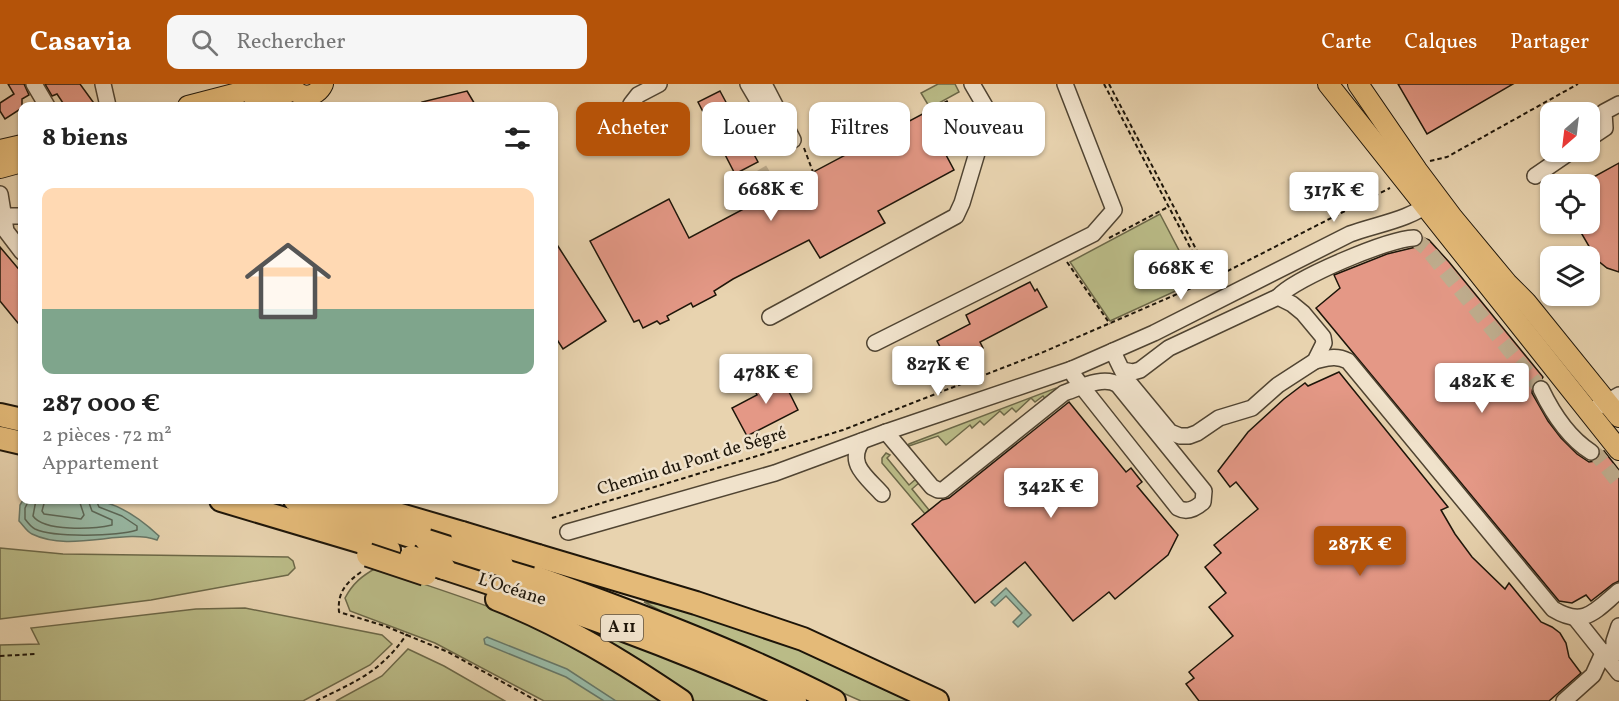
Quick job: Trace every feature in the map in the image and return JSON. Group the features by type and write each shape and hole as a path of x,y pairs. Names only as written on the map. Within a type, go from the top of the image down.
{"highway":[{"path":"0,402 18,406"},
{"path":"0,415 18,419"},
{"path":"0,438 18,442"},
{"name":"L’Océane","path":"248,504 295,511 427,541 502,565 698,639 834,701"},
{"path":"364,504 717,609 803,639 937,701"},
{"path":"295,511 374,558 434,571 556,625 626,664 681,701"},
{"name":"L’Océane","path":"434,571 623,629 722,668 795,701"}],"main road":[{"path":"203,102 272,84"},
{"path":"1328,84 1431,202 1615,405"},
{"path":"1358,84 1431,202 1619,450"},
{"path":"250,102 307,92"},
{"path":"0,150 18,146"},
{"path":"0,168 18,163"}],"street":[{"path":"34,84 45,102"},
{"path":"103,84 107,102"},
{"path":"633,102 638,95 659,84"},
{"path":"770,317 956,216 989,113 972,84"},
{"path":"875,343 1093,234 1114,210 1065,84"},
{"path":"1600,131 1605,128 1604,112 1619,104"},
{"path":"1535,176 1555,162"},
{"path":"0,194 6,231 18,247"},
{"path":"568,532 776,472 1072,369 1113,351 1217,294 1350,234 1413,214 1431,202"},
{"path":"4,216 18,216"},
{"path":"1122,370 1133,372 1140,370 1168,348 1278,297 1286,288 1341,262 1403,239 1414,238"},
{"path":"1278,297 1293,304 1323,337 1324,343 1315,361"},
{"path":"1113,351 1127,380 1170,432 1180,436 1189,436 1219,418 1252,408 1278,385 1315,361 1332,357 1348,361 1553,609 1564,616 1575,619 1586,616 1619,591"},
{"path":"886,432 932,487 938,490 949,486 1064,393 1083,388 1106,381 1112,381 1118,385 1204,492 1203,502 1190,510 1184,511 1178,507 1083,388 1072,369"},
{"path":"1541,389 1550,409 1580,445 1591,452"},
{"path":"1589,412 1615,405"},
{"path":"862,441 856,449 855,460 882,494"},
{"path":"1575,619 1608,656 1619,673"},
{"path":"1571,701 1595,680 1608,656 1619,626"},
{"path":"1564,701 1593,675 1608,656"}],"path":[{"path":"1104,84 1207,281 1217,294"},
{"path":"1109,84 1212,279 1217,294"},
{"path":"1425,164 1447,157 1578,84"},
{"name":"Chemin du Pont de Ségré","path":"552,518 843,430 1041,353 1212,279 1382,194 1396,184"},
{"path":"1106,239 1173,205"},
{"path":"1066,261 1110,324"},
{"path":"374,558 346,583 339,599 339,612 407,634 448,652 537,701"},
{"path":"316,701 370,674 394,653 407,634"},
{"path":"0,656 36,654"}],"green space":[{"path":"938,84 955,84 959,92 941,102 926,102 921,93"},
{"path":"1160,214 1183,258 1190,254 1204,278 1110,321 1070,262"},
{"path":"1056,388 1047,401 1043,396 1035,402 1031,398 1016,412 1012,408 1004,415 1000,411 984,425 980,421 972,428 970,425 946,445 938,436 906,447 909,444"},
{"path":"886,453 890,455 887,458 909,485 917,478 920,482 912,489 929,510 925,514 882,463 882,458"},
{"path":"0,548 63,554 288,557 293,561 295,568 288,575 151,600 0,619"},
{"path":"376,568 526,622 590,655 660,701 544,701 435,643 350,611 345,598 351,588 358,580"},
{"path":"644,602 714,617 748,629 815,656 912,701 861,701 678,620"},
{"path":"245,608 382,635 392,644 370,665 303,701 0,701 0,645 39,644 31,628 196,609"},
{"path":"576,622 647,648 772,701 695,701"},
{"path":"408,649 444,666 505,701 336,701 382,676"}],"water":[{"path":"109,504 129,513 159,536 157,540 143,537 80,541 47,539 30,533 19,521 20,505"},
{"path":"1006,588 1031,615 1018,627 1013,622 1022,613 1006,596 995,606 991,602"},
{"path":"487,637 567,669 616,701 604,701 566,677 485,644 484,639"}],"building":[{"path":"8,84 24,84 29,95 22,99 22,102 18,102 18,111 5,119 0,111 0,103 14,94"},
{"path":"45,84 80,84 93,102 62,102 57,94 52,96"},
{"path":"1398,84 1513,84 1427,134"},
{"path":"467,91 474,102 422,102"},
{"path":"720,91 726,102 702,102 702,110 698,102"},
{"path":"922,114 922,156 947,156 954,170 878,211 885,223 820,258 809,240 733,279 714,291 716,295 693,307 691,303 667,316 669,320 660,324 657,321 643,328 639,320 634,322 590,241 669,199 689,238 843,156 910,156 910,121"},
{"path":"726,156 755,156 758,162 735,174"},
{"path":"1619,163 1619,272 1607,268 1600,262 1600,246 1589,246 1582,234 1600,234 1599,174"},
{"path":"1424,238 1429,240 1449,262 1543,377 1533,383 1532,393 1561,438 1589,462 1595,461 1604,451 1619,470 1619,581 1591,601 1586,595 1572,603 1559,601 1316,308 1340,288 1334,275 1387,254 1421,245"},
{"path":"558,246 606,321 563,349 558,341"},
{"path":"0,247 18,268 18,323 0,301"},
{"path":"1030,282 1035,291 1037,289 1047,307 980,342 983,348 977,351 978,354 951,368 937,341 970,324 966,315"},
{"path":"779,372 798,410 747,436 732,408 757,395 753,386"},
{"path":"1339,372 1448,507 1441,510 1472,557 1505,589 1509,583 1541,622 1560,633 1566,643 1569,657 1581,673 1549,701 1199,701 1186,684 1194,678 1189,672 1233,636 1209,607 1226,593 1205,567 1221,553 1214,545 1258,509 1236,482 1230,487 1218,471 1248,432 1284,399 1305,383 1308,386"},
{"path":"1069,402 1126,472 1131,468 1142,482 1137,486 1178,535 1168,555 1115,599 1109,592 1073,621 1025,562 975,603 912,524 942,500 949,498"}],"tunnel":[{"path":"760,178 770,172"},
{"path":"1414,238 1427,249 1541,389"},
{"path":"1591,452 1597,455 1619,483"}]}
